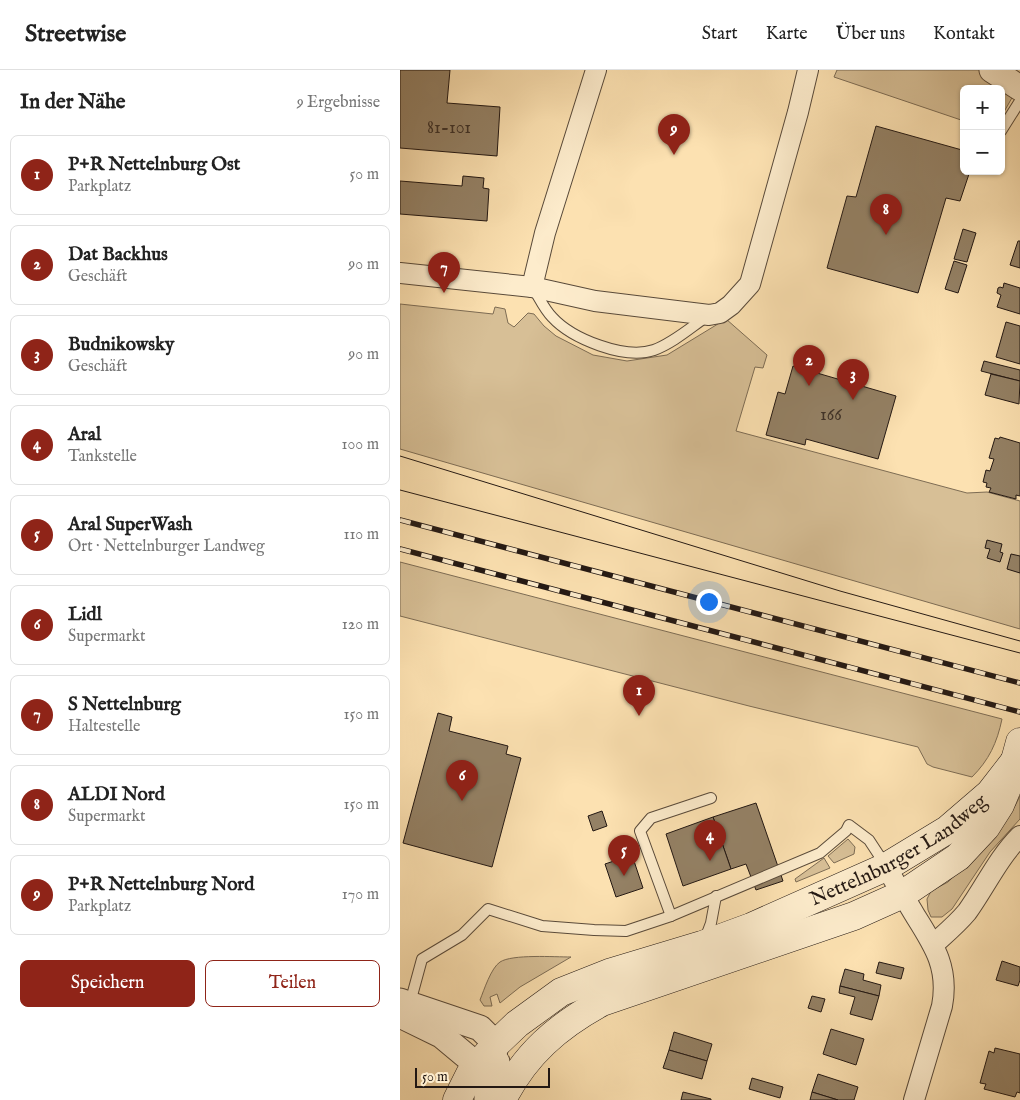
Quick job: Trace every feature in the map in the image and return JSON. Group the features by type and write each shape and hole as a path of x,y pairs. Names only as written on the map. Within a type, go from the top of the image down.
{"main road":[{"name":"Nettelnburger Landweg","path":"457,1100 488,1057 517,1024 561,992 609,973 702,945 751,927 886,867 923,846 954,824 990,793 1017,752"},
{"name":"Nettelnburger Landweg","path":"502,1100 531,1058 558,1029 602,1002 854,916 903,894 958,857 986,828 1000,805 1008,786 1017,752"}],"street":[{"path":"532,287 545,233 596,70"},
{"path":"400,273 532,287 595,301 709,315 720,313 731,305 750,284 808,70"},
{"path":"992,70 1020,88"},
{"path":"934,944 967,911 1010,846 1020,836"},
{"path":"886,867 934,944 944,975 944,997 918,1099"},
{"path":"403,1006 441,1035 488,1057 531,1058"},
{"path":"487,1100 488,1057"}],"lane":[{"path":"1002,130 1020,101"},
{"path":"532,287 551,316 560,324 591,341 622,352 646,352 662,346 709,315"},
{"path":"671,916 640,831 651,818 711,798"},
{"path":"403,1006 422,959 462,936 488,909 542,926 626,931 671,916 820,852 846,831 849,824 869,840 886,867"},
{"path":"702,945 711,923 716,896"}],"shaded area":[{"path":"837,70 979,70 999,85 960,85 960,120 834,77"},
{"path":"1005,90 1013,96 1005,110"},
{"path":"400,304 493,314 495,307 505,309 508,323 514,327 528,313 534,314 556,336 593,355 627,361 667,355 726,319 767,355 763,368 755,367 736,431 967,493 987,492 1020,501 1020,629 400,449"},
{"path":"400,562 1002,719 1000,728 988,758 972,777 933,767 927,764 918,747 749,706 400,616"},
{"path":"1020,796 1020,819 990,852 952,909 942,917 931,917 927,899 931,891 948,882 984,847 1015,806"},
{"path":"848,839 855,847 854,854 834,863 828,856"},
{"path":"824,858 830,868 796,882 795,879"},
{"path":"545,956 571,957 520,987 500,1003 497,994 490,997 492,1006 484,1006 480,1000 491,974 500,962 506,959"}],"building":[{"path":"400,70 450,70 447,103 500,107 497,156 400,148"},
{"path":"876,126 960,149 960,175 969,175 960,201 946,198 918,293 827,268 847,196 856,197"},
{"path":"463,176 484,178 483,188 489,189 487,221 400,214 400,181 462,186"},
{"path":"963,229 976,233 967,262 954,259"},
{"path":"1018,241 1020,241 1020,268 1010,265"},
{"path":"954,261 967,265 958,293 945,289"},
{"path":"1004,283 1020,288 1020,314 997,307 1001,295 997,293 998,288 1003,288"},
{"path":"1006,322 1020,326 1020,364 996,357"},
{"path":"984,361 1020,370 1020,381 981,371"},
{"path":"793,366 896,396 878,459 806,439 805,445 766,435 778,392 785,394"},
{"path":"991,374 1020,381 1019,404 985,395"},
{"path":"1000,437 1020,443 1020,496 1016,495 1016,499 989,492 991,488 986,487 987,483 983,482 986,470 990,471 994,459 989,458 995,438 999,439"},
{"path":"987,540 1002,544 1000,552 1003,553 1000,562 987,558 990,549 985,548"},
{"path":"1011,554 1020,556 1020,573 1007,569"},
{"path":"438,713 452,717 449,731 508,746 506,754 521,758 492,867 403,843"},
{"path":"756,803 783,881 756,890 746,864 731,869 713,817"},
{"path":"602,811 607,826 593,831 588,816"},
{"path":"713,817 731,869 683,886 666,834"},
{"path":"632,855 643,888 616,897 605,864"},
{"path":"1002,961 1020,967 1018,986 996,980"},
{"path":"879,962 904,968 901,979 876,973"},
{"path":"845,969 864,974 863,980 881,985 879,996 840,986"},
{"path":"840,986 879,996 872,1020 850,1014 855,997 839,993"},
{"path":"812,996 825,999 821,1012 808,1008"},
{"path":"831,1029 864,1039 856,1065 823,1054"},
{"path":"674,1032 712,1044 707,1061 669,1050"},
{"path":"995,1048 1020,1054 1020,1093 1017,1092 1015,1097 984,1089 986,1084 980,1083 989,1051 994,1053"},
{"path":"669,1050 707,1061 702,1079 663,1068"},
{"path":"818,1074 858,1087 854,1100 838,1100 812,1092"},
{"path":"752,1078 783,1087 780,1098 749,1089"},
{"path":"683,1092 711,1099 711,1100 681,1100"},
{"path":"812,1092 838,1100 810,1100"}],"tram line":[{"path":"400,456 840,591 1020,641"},
{"path":"400,490 1020,653"}],"railway":[{"path":"400,520 1020,683"},
{"path":"400,549 1020,712"}],"place":[{"name":"P+R Nettelnburg Nord","path":"674,155"},
{"name":"ALDI Nord","path":"886,235"},
{"name":"S Nettelnburg","path":"444,293"},
{"name":"Dat Backhus","path":"809,386"},
{"name":"Budnikowsky","path":"853,400"},
{"name":"P+R Nettelnburg Ost","path":"639,716"},
{"name":"Lidl","path":"462,801"},
{"name":"Aral","path":"710,861"},
{"name":"Aral SuperWash","path":"624,876"}]}
